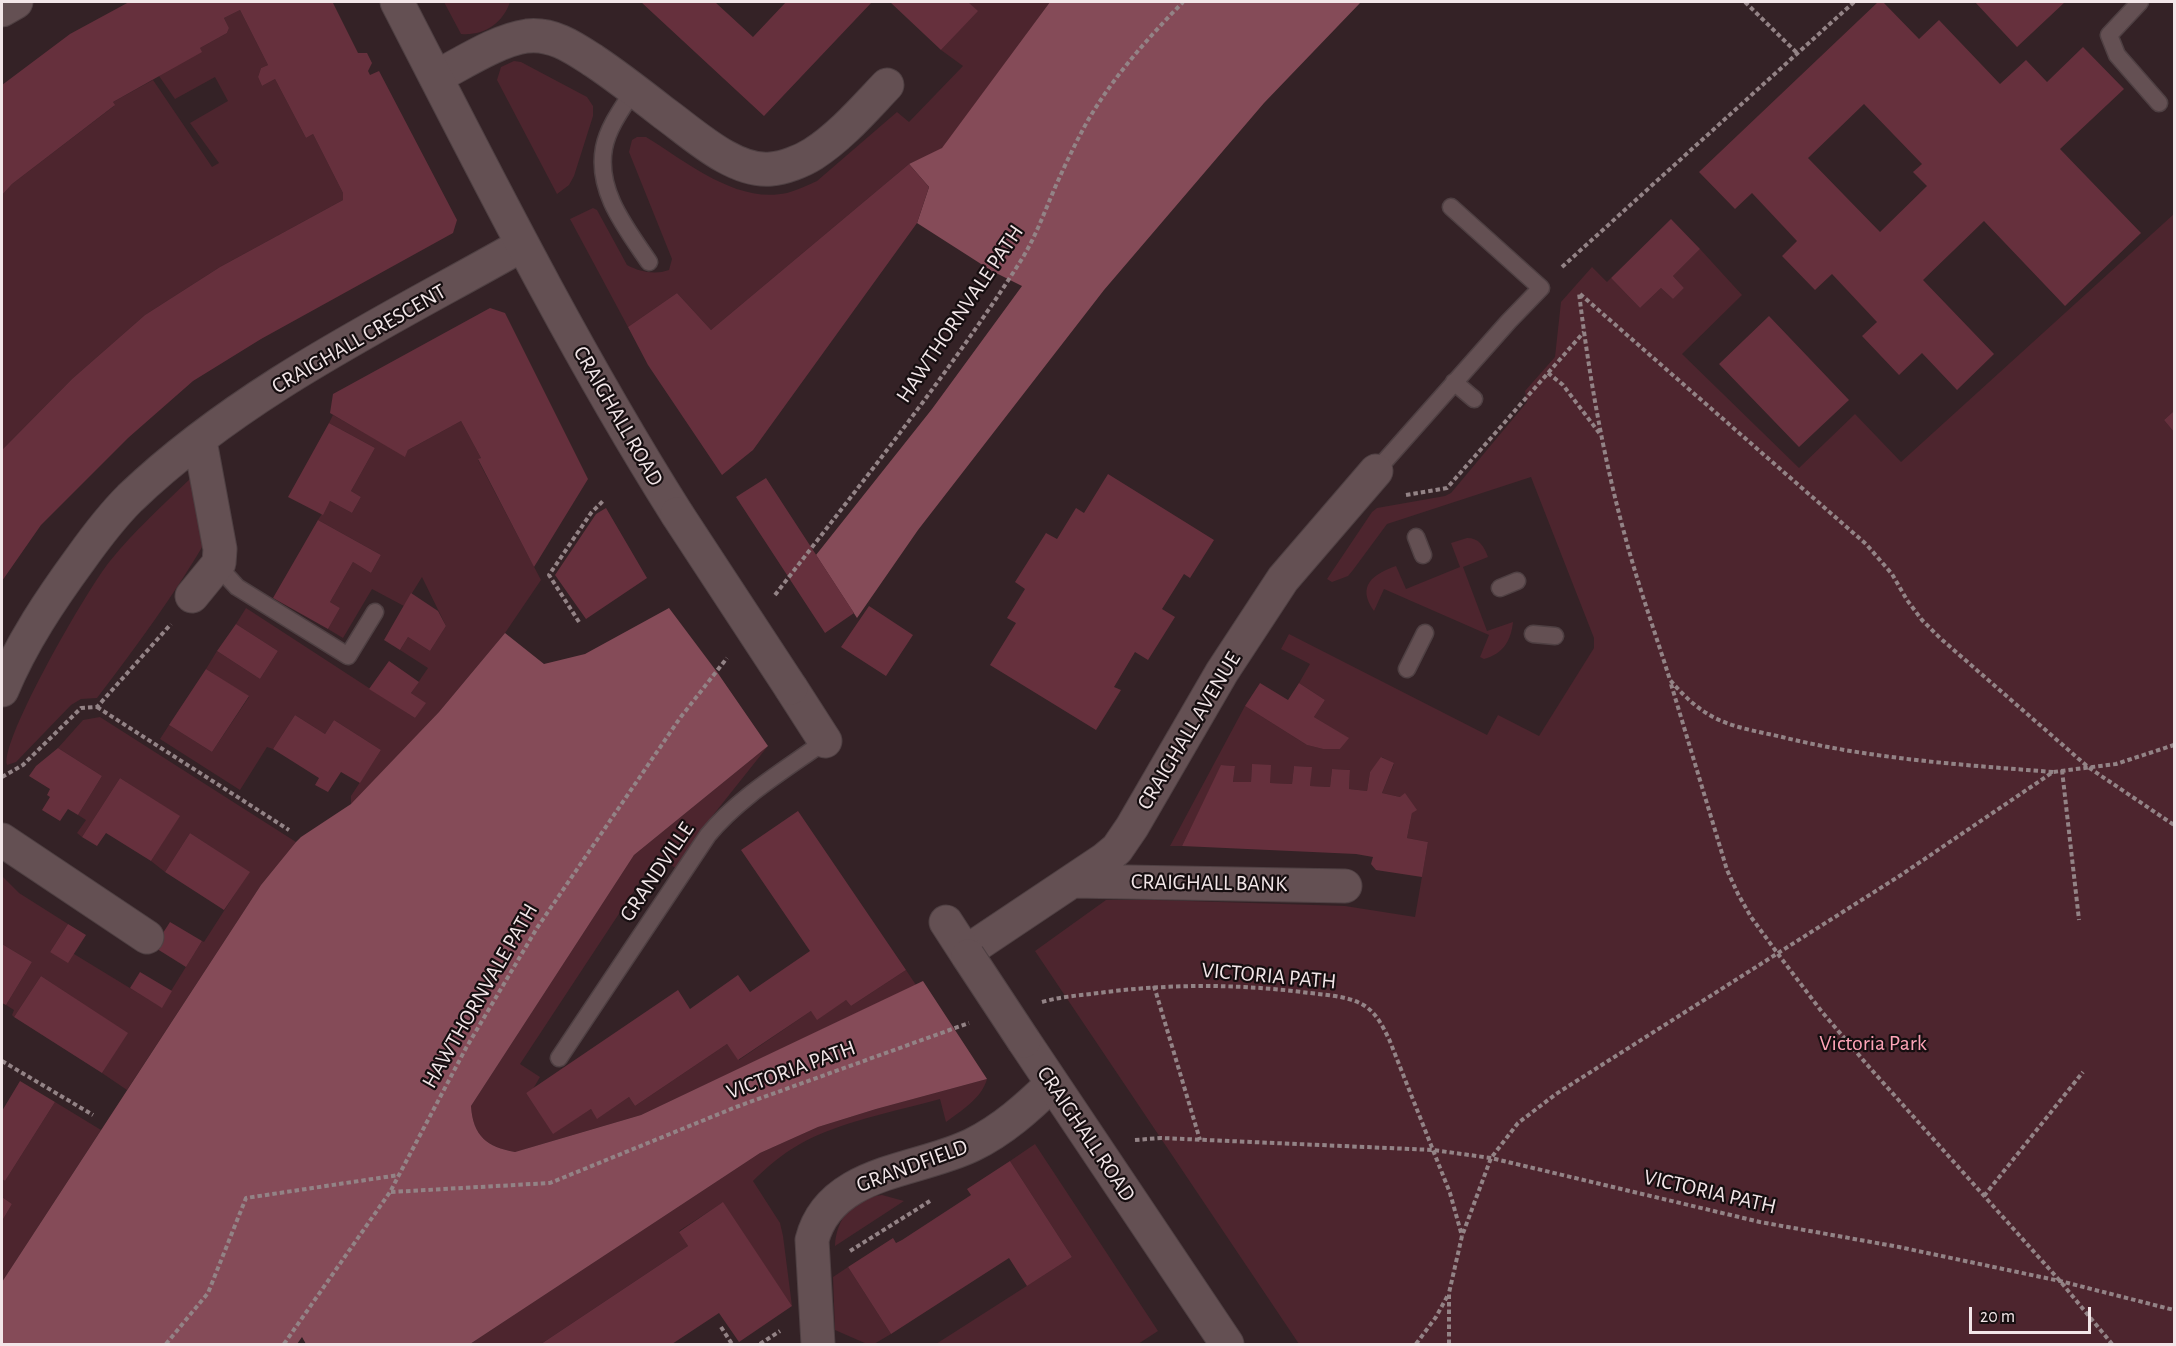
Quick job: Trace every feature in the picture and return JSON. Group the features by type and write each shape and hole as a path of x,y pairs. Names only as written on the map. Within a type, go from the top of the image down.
{"street":[{"path":"2,10 16,2"},
{"name":"CRAIGHALL ROAD","path":"397,2 522,245 596,382 677,514 825,741"},
{"path":"436,77 508,41 528,36 545,37 566,43 634,90 716,153 741,164 769,169 788,165 811,155 832,141 887,85"},
{"name":"CRAIGHALL CRESCENT","path":"2,690 30,633 99,534 129,500 164,469 242,409 328,354 522,245"},
{"path":"192,596 219,562 220,549 200,441"},
{"name":"CRAIGHALL AVENUE","path":"967,954 1105,859 1125,839 1222,672 1283,579 1367,481"},
{"path":"2,840 147,937"},
{"name":"CRAIGHALL BANK","path":"1073,881 1345,886"},
{"name":"CRAIGHALL ROAD","path":"946,922 1227,1344"},
{"name":"GRANDFIELD","path":"818,1344 812,1240 816,1226 835,1199 851,1188 953,1154 974,1144 1009,1121 1052,1084"}],"lane":[{"path":"2140,2 2109,35 2117,55 2159,103"},
{"path":"634,90 604,146 602,166 605,186 616,210 649,262"},
{"path":"1367,481 1541,288 1451,207"},
{"path":"1454,382 1474,399"},
{"path":"1416,537 1423,555"},
{"path":"219,562 226,575 237,587 348,656 375,612"},
{"path":"1500,588 1517,581"},
{"path":"1407,669 1425,633"},
{"path":"1533,634 1555,636"},
{"name":"GRANDVILLE","path":"559,1058 719,821 743,800 825,741"}],"path":[{"name":"HAWTHORNVALE PATH","path":"812,548 968,340 1022,259 1086,124 1108,88 1140,47 1183,2"},
{"path":"1745,2 1797,53"},
{"path":"1556,273 1854,2"},
{"path":"1573,288 1866,544 1892,574 1922,620 1940,638 2088,767 2175,825"},
{"path":"1579,293 1600,434 1625,538 1727,870 1751,917 1870,1068 2060,1281 2112,1344"},
{"path":"1367,481 1369,496 1383,498 1447,488 1584,332"},
{"path":"1548,373 1563,385 1600,434"},
{"path":"579,622 549,576 591,513 603,501"},
{"path":"98,707 192,596"},
{"name":"HAWTHORNVALE PATH","path":"284,1344 390,1192 466,1048 537,928 680,718 717,672"},
{"path":"1670,680 1691,702 1714,718 1774,735 1893,758 2053,772 2127,761 2175,745"},
{"path":"2,777 23,765 81,708 98,707 289,830"},
{"path":"2062,770 2079,920"},
{"path":"1449,1344 1449,1293 1462,1236 1491,1158 1518,1123 1556,1094 1629,1046 1778,954 2053,772"},
{"name":"VICTORIA PATH","path":"1032,1005 1052,999 1154,986 1206,985 1261,987 1350,1000 1365,1006 1382,1026 1432,1150 1491,1158 1760,1222 1899,1246 2060,1281 2175,1310"},
{"path":"1154,986 1200,1140"},
{"name":"VICTORIA PATH","path":"390,1192 550,1183 736,1107 974,1022"},
{"path":"2,1061 93,1115"},
{"path":"1984,1196 2083,1072"},
{"path":"1092,1143 1161,1138 1432,1150 1450,1192 1462,1236"},
{"path":"166,1344 208,1293 246,1198 399,1175"},
{"path":"813,1274 934,1199"},
{"path":"1416,1344 1436,1317 1449,1293"},
{"path":"721,1327 732,1344"}],"green space":[{"path":"444,2 510,2 503,16 492,27 477,33 461,34"},
{"path":"968,2 1050,2 942,149 909,164 711,330 677,293 628,327 570,219 593,208 597,210 627,265 648,272 669,270 672,259 629,152 632,140 637,137 646,137 695,169 731,187 749,192 768,195 787,193 817,181 897,112 909,122 963,66 941,50 977,11"},
{"path":"240,10 268,65 261,68 258,77 262,86 275,79 306,138 313,134 343,193 343,200 220,267 145,315 72,379 2,450 2,195 12,184 114,106 113,102 153,80 212,167 219,163 190,123 228,101 215,77 175,99 159,76 227,33 229,28 224,18"},
{"path":"514,61 521,62 587,97 593,106 593,116 574,176 569,185 557,194 497,80 501,67"},
{"name":"Victoria Park","path":"2174,214 2174,411 2164,420 2174,432 2174,1344 1299,1344 1035,951 1106,900 1345,906 1415,917 1428,842 1407,838 1412,813 1400,797 1382,793 1394,764 1382,757 1370,772 1367,791 1349,789 1350,770 1332,769 1330,787 1310,786 1311,767 1294,766 1292,784 1270,783 1270,765 1252,765 1251,782 1233,782 1235,766 1222,765 1182,846 1170,846 1245,706 1307,745 1323,749 1340,749 1348,738 1314,717 1325,700 1299,683 1310,664 1281,649 1289,634 1487,735 1498,715 1539,736 1594,648 1594,638 1531,477 1387,524 1348,576 1332,582 1327,579 1372,512 1377,508 1451,493 1527,402 1525,391 1555,357 1561,302 1592,267 1607,282 1611,278 1640,308 1661,288 1673,299 1684,288 1673,276 1700,249 1742,295 1682,354 1799,468 1855,414 1901,462"},
{"path":"333,415 405,456 408,450 461,421 481,458 478,460 541,580 505,633 439,712 351,805 351,796 381,750 334,720 325,734 295,715 273,749 267,747 240,790 160,739 169,725 212,752 249,697 206,669 217,651 260,679 278,651 236,624 246,608 415,718 425,703 411,693 428,668 400,650 408,637 430,651 446,626 422,577 404,606 372,589 343,638 328,629 340,608 330,602 353,562 371,573 381,555 318,520 330,501 352,513 361,497 351,491 375,448 329,423"},
{"path":"191,478 207,539 182,580 141,640 97,698 81,699 71,705 16,762 7,765 17,726 31,696 66,630 99,576 129,539"},
{"path":"1467,538 1475,539 1480,543 1488,557 1463,567 1487,631 1513,622 1505,646 1496,654 1484,659 1480,657 1489,635 1384,589 1374,611 1367,595 1367,588 1374,577 1396,566 1406,589 1460,567 1451,543"},
{"path":"100,717 296,842 261,885 127,1090 102,1073 127,1033 41,976 14,1017 12,1015 14,1010 6,1005 32,962 2,944 2,876 19,893 68,924 50,952 74,954 161,1007 249,872 190,833 165,872 151,861 179,816 120,778 82,837 77,833 86,820 78,815 102,776 58,748 83,720"},
{"path":"768,746 706,824 677,869 657,856 520,1064 540,1077 533,1089 526,1093 553,1133 591,1109 598,1118 629,1097 635,1106 727,1044 739,1060 811,1011 846,1000 851,1006 906,970 916,985 641,1115 515,1152 489,1143 478,1132 471,1106 634,855"},
{"path":"987,1079 976,1098 946,1122 940,1099 850,1123 815,1136 793,1148 753,1181 780,1223 792,1306 722,1203 679,1231 688,1246 541,1344 470,1344 760,1153 818,1127"},
{"path":"55,1102 101,1130 2,1282 2,1221 12,1204 2,1197 2,1179 5,1181"},
{"path":"1035,1144 1158,1331 1138,1344 936,1344 1072,1257 1010,1161"},
{"path":"882,1195 904,1201 835,1246 839,1227 848,1211 863,1200"},
{"path":"848,1267 891,1334 874,1344 867,1344 835,1330 833,1277"}],"shaded area":[{"path":"1050,2 1361,2 1264,103 1104,290 918,530 857,618 816,555 932,409 1022,286 992,271 917,223 929,187 909,164 942,148"},
{"path":"669,608 768,746 634,855 471,1106 478,1132 489,1143 515,1152 641,1115 923,981 987,1079 818,1127 760,1153 470,1344 306,1344 302,1337 297,1344 2,1344 2,1282 261,885 296,842 351,804 439,712 505,633 544,664 585,654"}],"building":[{"path":"129,2 334,2 358,53 367,53 372,63 368,71 370,75 379,71 457,220 453,233 261,339 193,381 128,438 41,525 2,581 2,450 72,379 145,315 220,267 343,200 343,193 313,134 306,138 275,79 262,86 258,77 261,68 268,65 240,10 224,18 229,28 227,33 200,48 202,52 113,102 115,105 12,184 2,195 2,85 70,34"},
{"path":"641,2 715,2 753,37 786,2 872,2 764,116"},
{"path":"890,2 968,2 978,11 941,50"},
{"path":"1878,2 1883,2 1919,39 1939,20 2000,84 2026,60 2047,82 2083,47 2124,89 2060,149 2141,233 2065,306 1984,221 1923,280 1994,354 1957,390 1922,353 1899,375 1862,336 1877,322 1832,274 1815,290 1782,256 1797,241 1752,193 1735,209 1699,172","holes":["1864,104 1922,164 1913,172 1927,186 1880,232 1808,158"]},
{"path":"1975,2 2065,2 2017,47"},
{"path":"909,164 929,187 917,223 753,450 722,475 648,365 628,327 677,293 711,330"},
{"path":"1671,219 1700,249 1673,276 1684,288 1673,299 1661,288 1640,308 1611,278"},
{"path":"490,308 505,313 588,479 534,567 461,421 408,450 405,457 330,413 333,394"},
{"path":"1769,316 1849,400 1799,447 1719,364"},
{"path":"2174,411 2174,432 2164,420"},
{"path":"329,423 375,448 351,491 361,497 352,513 330,501 323,515 288,497"},
{"path":"1108,474 1214,540 1190,578 1184,574 1162,609 1175,617 1148,660 1135,652 1114,687 1121,690 1096,730 990,665 1016,623 1007,618 1025,589 1015,582 1046,533 1057,539 1076,508 1084,513"},
{"path":"766,478 854,613 825,633 736,497"},
{"path":"606,508 647,578 586,619 555,575 596,514"},
{"path":"318,520 381,555 371,573 353,562 330,602 340,608 328,629 273,598"},
{"path":"411,593 438,611 446,626 430,651 408,637 400,650 384,640"},
{"path":"869,606 913,635 886,676 841,647"},
{"path":"236,624 278,651 260,679 217,651"},
{"path":"389,661 419,682 411,693 426,703 415,718 369,689"},
{"path":"206,669 249,696 212,752 169,725"},
{"path":"1260,683 1288,700 1299,683 1325,700 1314,717 1349,738 1340,749 1323,749 1307,745 1245,706"},
{"path":"295,715 325,734 334,720 381,750 360,783 341,772 328,792 315,785 319,778 273,749"},
{"path":"58,748 102,776 78,815 68,809 60,821 42,810 50,797 47,795 50,789 29,776 36,766"},
{"path":"1381,757 1394,763 1382,793 1400,797 1405,793 1417,810 1412,813 1407,838 1428,842 1422,877 1376,870 1371,864 1373,857 1356,854 1182,846 1221,765 1235,766 1233,782 1251,782 1252,764 1271,765 1270,783 1292,784 1294,766 1312,767 1310,786 1330,787 1332,769 1350,770 1349,789 1367,791 1370,772"},
{"path":"120,778 180,816 151,861 106,833 97,846 82,837"},
{"path":"798,811 906,970 851,1006 846,1000 817,1020 811,1011 738,1060 727,1044 635,1106 629,1097 597,1119 591,1109 553,1134 526,1093 678,990 690,1009 738,975 750,992 810,951 741,850"},
{"path":"190,833 250,872 224,910 165,872"},
{"path":"170,922 202,941 186,967 154,947"},
{"path":"68,924 86,935 68,963 50,952"},
{"path":"2,944 32,962 6,1005 2,1003"},
{"path":"140,972 172,991 162,1008 130,988"},
{"path":"41,976 128,1033 102,1073 14,1017"},
{"path":"20,1081 55,1102 5,1181 2,1179 2,1111"},
{"path":"1010,1161 1072,1257 1027,1286 1009,1258 891,1334 848,1267 893,1238 896,1243 902,1240 971,1195 967,1189"},
{"path":"2,1197 12,1204 2,1221"},
{"path":"723,1202 792,1306 739,1342 719,1313 672,1344 541,1344 688,1246 679,1232"}]}
